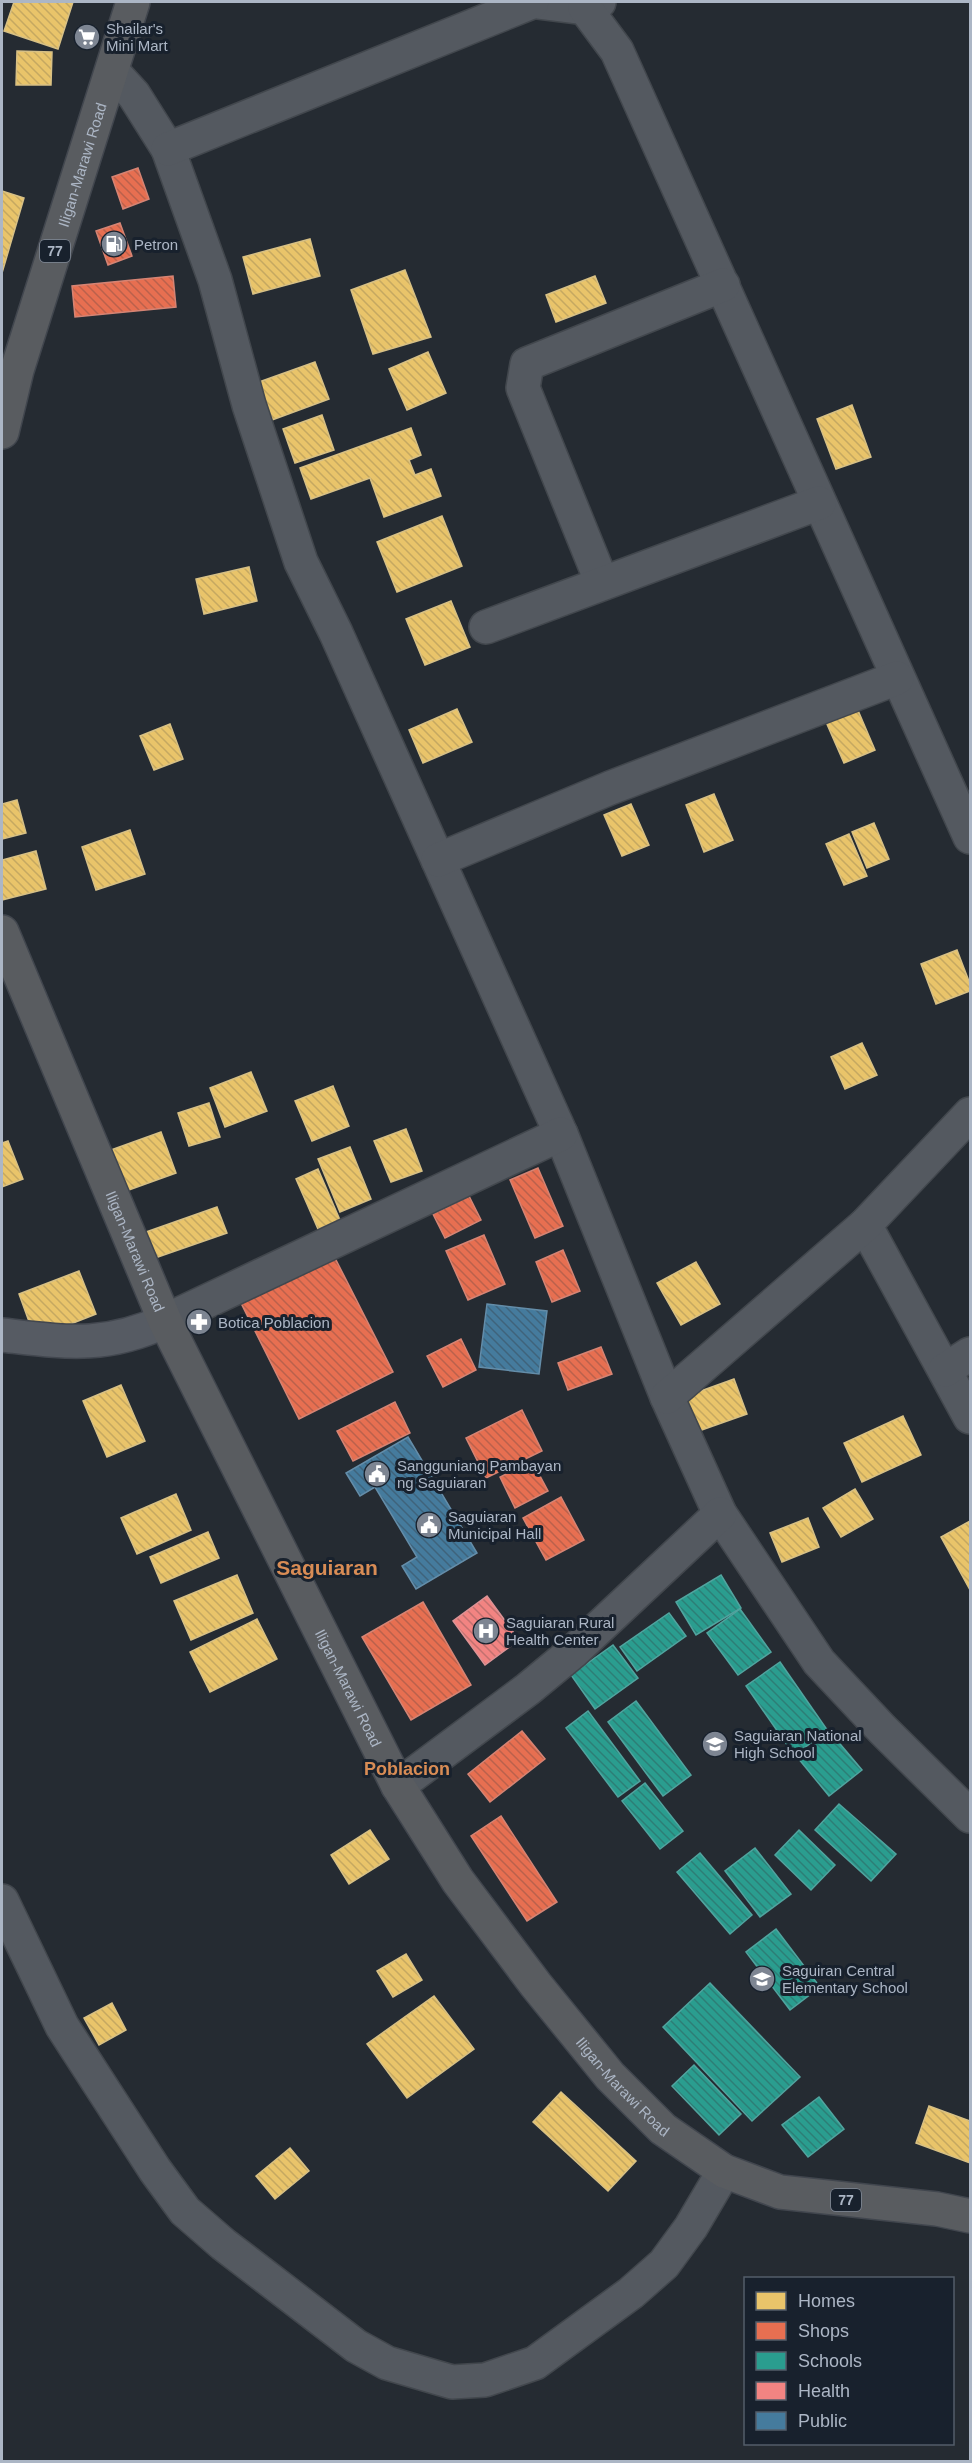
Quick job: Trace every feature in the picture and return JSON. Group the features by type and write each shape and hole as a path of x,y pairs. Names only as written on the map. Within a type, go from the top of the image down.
{"highway":[{"name":"Iligan-Marawi Road","path":"2,432 17,370 133,2"},
{"name":"Iligan-Marawi Road","path":"2,932 165,1321 398,1786 458,1881 536,1985 610,2076 663,2129 724,2171 780,2192 937,2210 970,2216"}],"main road":[{"path":"2,1335 64,1342 98,1342 141,1332 165,1321"}],"street":[{"path":"168,149 532,2"},
{"path":"537,2 592,5 617,51 970,837"},
{"path":"112,71 134,95 168,149 215,280 249,405 301,562 341,644 561,1134 667,1397 720,1514 819,1662 882,1729 970,1816"},
{"path":"602,584 523,388 527,364 723,285"},
{"path":"486,627 819,503"},
{"path":"438,860 610,788 897,678"},
{"path":"667,1397 865,1226 970,1114"},
{"path":"165,1321 561,1134"},
{"path":"865,1226 958,1362 970,1417"},
{"path":"398,1786 558,1664 720,1514"},
{"path":"2,1901 62,2026 155,2170 185,2211 223,2244 356,2346 387,2363 452,2382 485,2380 535,2363 631,2293 664,2264 691,2227 724,2171"}],"building: Homes":[{"path":"14,2 73,2 58,49 4,31"},
{"path":"17,51 52,52 51,85 16,85"},
{"path":"2,191 24,198 2,273"},
{"path":"310,239 320,276 253,294 243,257"},
{"path":"405,270 431,337 373,354 351,290"},
{"path":"595,276 606,303 556,322 546,295"},
{"path":"428,352 446,393 407,410 389,369"},
{"path":"315,362 329,399 272,420 259,382"},
{"path":"852,405 871,457 836,469 817,419"},
{"path":"322,415 334,450 295,463 283,429"},
{"path":"411,428 421,455 409,460 415,475 431,469 441,496 384,517 370,478 311,499 300,468"},
{"path":"442,516 462,566 397,592 377,542"},
{"path":"249,567 257,601 204,614 196,579"},
{"path":"451,601 470,647 425,665 406,619"},
{"path":"857,708 875,750 844,763 826,722"},
{"path":"457,709 472,742 423,763 409,730"},
{"path":"170,724 183,759 154,770 140,736"},
{"path":"714,794 733,840 704,852 686,805"},
{"path":"17,800 26,833 2,839 2,804"},
{"path":"631,804 649,845 622,856 604,815"},
{"path":"874,823 889,859 867,868 852,832"},
{"path":"130,830 145,874 96,890 82,847"},
{"path":"849,834 867,876 844,885 826,844"},
{"path":"36,851 46,889 2,900 2,860"},
{"path":"957,950 970,984 970,991 936,1004 921,964"},
{"path":"862,1043 877,1075 845,1089 831,1057"},
{"path":"251,1072 267,1111 225,1127 210,1088"},
{"path":"333,1086 349,1126 312,1141 295,1101"},
{"path":"209,1103 220,1137 189,1146 178,1113"},
{"path":"406,1129 422,1171 391,1182 374,1141"},
{"path":"161,1132 176,1173 126,1191 111,1150"},
{"path":"8,1141 23,1179 2,1187 2,1143"},
{"path":"350,1147 371,1199 340,1212 318,1159"},
{"path":"318,1169 340,1220 318,1229 296,1179"},
{"path":"217,1207 227,1233 155,1258 146,1232"},
{"path":"696,1262 720,1304 681,1325 657,1283"},
{"path":"79,1271 96,1314 35,1338 19,1294"},
{"path":"734,1379 747,1414 696,1432 684,1397"},
{"path":"121,1385 145,1441 107,1457 83,1401"},
{"path":"903,1416 921,1455 862,1482 844,1443"},
{"path":"855,1489 873,1519 841,1537 823,1508"},
{"path":"176,1494 191,1530 137,1554 121,1518"},
{"path":"808,1518 819,1547 782,1562 770,1533"},
{"path":"970,1521 970,1590 941,1537"},
{"path":"208,1532 219,1558 161,1583 150,1557"},
{"path":"237,1575 253,1613 191,1640 174,1601"},
{"path":"257,1619 277,1659 210,1692 190,1652"},
{"path":"370,1830 389,1859 349,1884 331,1855"},
{"path":"406,1954 422,1980 393,1997 377,1971"},
{"path":"434,1996 474,2049 407,2098 367,2044"},
{"path":"112,2003 126,2030 99,2045 84,2018"},
{"path":"561,2092 636,2161 608,2191 533,2122"},
{"path":"929,2106 970,2121 970,2163 916,2143"},
{"path":"290,2148 309,2171 275,2199 256,2176"}],"building: Shops":[{"path":"138,168 149,199 123,209 112,177"},
{"path":"120,223 132,256 108,265 96,231"},
{"path":"173,276 176,307 75,317 72,286"},
{"path":"538,1168 563,1226 535,1238 510,1180"},
{"path":"469,1196 481,1220 445,1238 433,1214"},
{"path":"484,1235 505,1284 468,1300 446,1251"},
{"path":"563,1250 580,1291 552,1302 536,1262"},
{"path":"334,1256 393,1372 299,1419 241,1303"},
{"path":"461,1339 476,1370 443,1387 427,1356"},
{"path":"601,1347 612,1374 568,1390 558,1363"},
{"path":"395,1402 410,1433 353,1461 337,1431"},
{"path":"522,1410 542,1451 486,1478 466,1438"},
{"path":"532,1461 548,1491 515,1508 500,1477"},
{"path":"561,1497 584,1540 546,1560 523,1518"},
{"path":"423,1602 471,1685 411,1720 362,1637"},
{"path":"522,1731 545,1759 490,1802 468,1774"},
{"path":"501,1816 557,1902 527,1921 471,1836"}],"building: Schools":[{"path":"721,1575 741,1608 696,1635 676,1602"},
{"path":"740,1609 771,1652 738,1675 707,1633"},
{"path":"669,1613 686,1636 637,1671 620,1647"},
{"path":"613,1645 638,1678 595,1709 571,1675"},
{"path":"780,1662 828,1731 794,1755 746,1686"},
{"path":"636,1701 691,1775 663,1796 608,1722"},
{"path":"588,1711 640,1781 618,1797 566,1728"},
{"path":"830,1732 862,1770 829,1796 798,1758"},
{"path":"645,1783 683,1831 660,1849 622,1801"},
{"path":"839,1804 896,1854 871,1881 815,1830"},
{"path":"799,1830 835,1865 811,1890 775,1855"},
{"path":"755,1848 791,1894 760,1917 725,1871"},
{"path":"700,1853 752,1915 730,1934 677,1872"},
{"path":"776,1929 820,1987 790,2010 746,1952"},
{"path":"710,1983 800,2077 752,2121 663,2027"},
{"path":"694,2065 741,2114 719,2135 672,2086"},
{"path":"819,2097 844,2129 808,2157 782,2125"}],"building: Health":[{"name":"Saguiaran Rural Health Center","path":"487,1596 519,1640 485,1665 453,1621"}],"building: Public":[{"path":"487,1304 547,1311 539,1374 479,1367"},
{"name":"Saguiaran Municipal Hall","path":"408,1437 477,1553 416,1589 402,1566 417,1557 375,1487 360,1496 346,1473"}],"place":[{"name":"Shailar's Mini Mart","path":"87,37"},
{"name":"Petron","path":"114,244"},
{"name":"Botica Poblacion","path":"199,1322"},
{"name":"Sangguniang Pambayan ng Saguiaran","path":"377,1474"},
{"name":"Saguiaran Municipal Hall","path":"429,1525"},
{"name":"Saguiaran Rural Health Center","path":"486,1631"},
{"name":"Saguiaran National High School","path":"715,1744"},
{"name":"Saguiran Central Elementary School","path":"762,1979"}],"district":[{"name":"Saguiaran","path":"327,1567"},
{"name":"Poblacion","path":"407,1769"}]}
